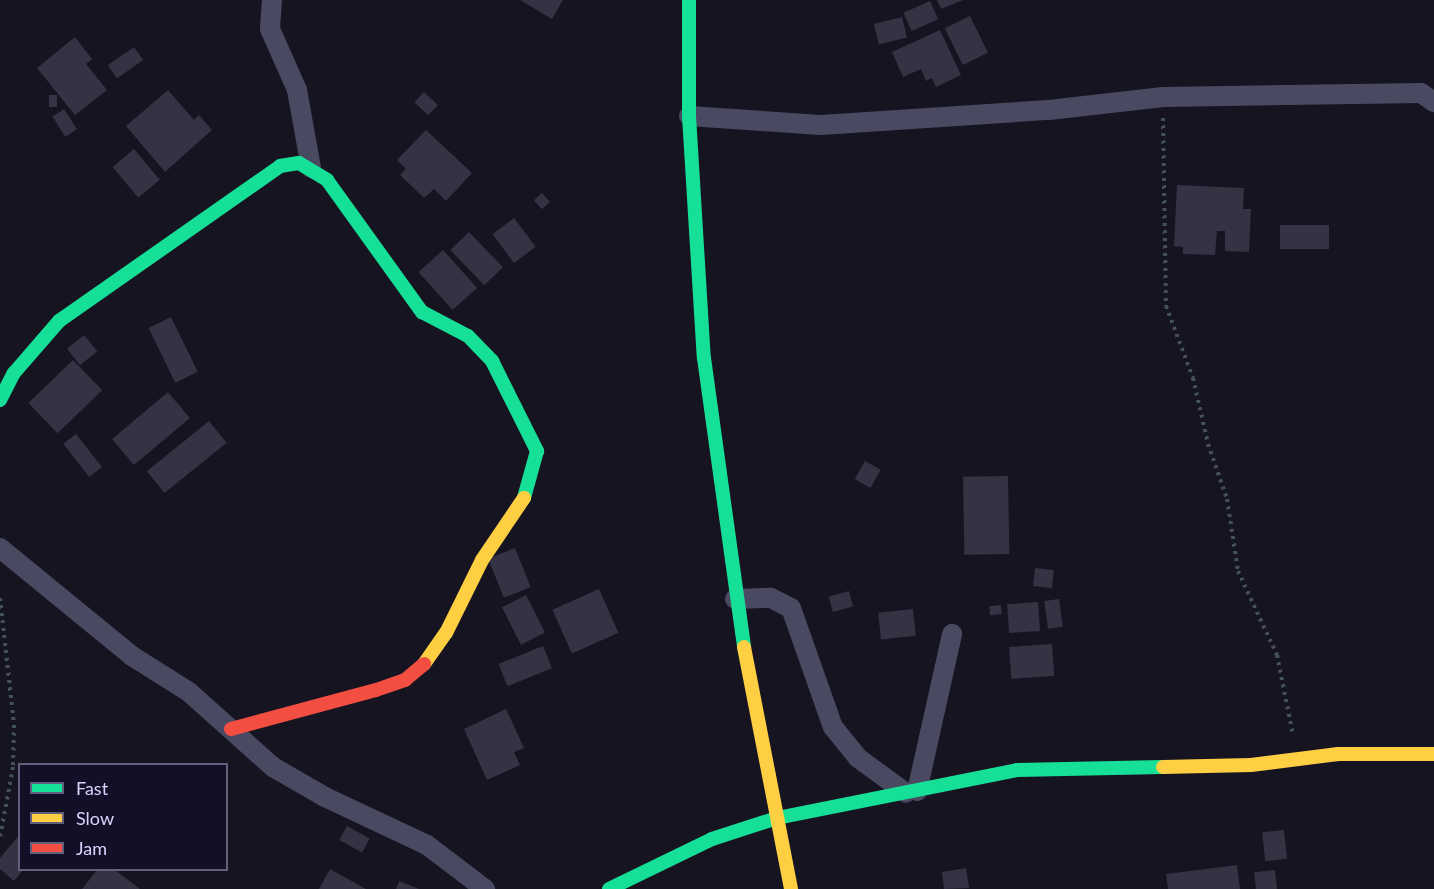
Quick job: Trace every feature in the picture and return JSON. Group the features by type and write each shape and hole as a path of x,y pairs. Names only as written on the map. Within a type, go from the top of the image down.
{"street":[{"path":"272,0 270,28 297,90 311,168"},
{"path":"689,0 689,116 704,358 735,598 791,889"},
{"path":"689,116 821,125 1049,110 1163,97 1421,93 1434,102"},
{"path":"0,400 14,373 59,321 280,165 298,163 311,168 327,180 422,312 468,336 492,361 537,451 536,465 524,498 482,560 446,633 424,664 405,680 231,729"},
{"path":"0,548 132,656 189,692 273,767 427,845 485,889"},
{"path":"735,598 771,598 791,608 833,728 858,758 912,792"},
{"path":"912,792 952,634"},
{"path":"609,889 712,839 777,818 1017,770 1297,762 1338,754 1434,754"}],"path":[{"path":"1163,97 1166,306 1193,378 1208,444 1227,499 1238,571 1277,656 1297,762"},
{"path":"0,598 14,725 13,767 0,837"}],"building":[{"path":"520,0 563,0 552,19"},
{"path":"937,0 963,0 941,9"},
{"path":"930,1 938,19 912,31 904,13"},
{"path":"970,16 988,53 963,65 945,28"},
{"path":"902,17 907,37 879,44 874,24"},
{"path":"940,30 961,75 936,87 932,78 926,81 921,69 903,77 892,52"},
{"path":"75,37 92,59 86,64 107,90 75,115 37,68"},
{"path":"134,47 143,60 117,78 108,65"},
{"path":"168,90 194,120 199,115 212,130 165,172 126,126"},
{"path":"424,92 438,105 428,115 414,102"},
{"path":"49,95 57,95 57,107 49,107"},
{"path":"64,109 77,129 65,137 52,117"},
{"path":"426,130 472,173 446,201 434,189 424,198 400,175 406,169 397,160"},
{"path":"134,149 160,180 138,198 113,167"},
{"path":"1177,185 1244,188 1243,209 1251,209 1249,252 1225,251 1225,231 1217,231 1215,255 1183,254 1183,247 1174,246"},
{"path":"542,193 550,202 542,209 534,200"},
{"path":"514,218 536,247 514,263 492,234"},
{"path":"1280,225 1329,225 1329,249 1280,249"},
{"path":"469,232 503,267 484,285 450,250"},
{"path":"443,250 477,288 453,310 418,272"},
{"path":"171,317 198,372 175,383 149,328"},
{"path":"84,335 97,351 80,365 67,349"},
{"path":"73,360 102,390 58,433 28,403"},
{"path":"168,392 190,418 134,465 112,439"},
{"path":"209,421 227,443 164,493 147,471"},
{"path":"76,434 102,467 89,477 63,444"},
{"path":"865,461 881,470 871,488 855,479"},
{"path":"1008,476 1009,554 964,555 963,477"},
{"path":"515,548 531,587 504,598 488,559"},
{"path":"1035,568 1054,570 1052,588 1033,586"},
{"path":"599,589 619,633 572,654 552,610"},
{"path":"849,591 853,606 833,612 829,596"},
{"path":"526,595 545,632 521,645 502,607"},
{"path":"1059,599 1063,627 1048,629 1044,601"},
{"path":"1038,602 1040,631 1009,633 1007,604"},
{"path":"1001,605 1002,614 990,615 989,606"},
{"path":"913,609 916,636 881,640 878,613"},
{"path":"1052,644 1054,676 1011,679 1009,647"},
{"path":"543,646 552,668 507,686 498,664"},
{"path":"506,709 524,748 514,752 520,765 487,780 464,729"},
{"path":"347,826 370,839 362,853 339,840"},
{"path":"1284,830 1287,859 1265,861 1262,832"},
{"path":"18,836 18,871 22,871 14,881 0,869 0,858"},
{"path":"1237,865 1240,889 1168,889 1166,874"},
{"path":"966,868 969,888 944,889 942,872"},
{"path":"330,869 366,889 319,889"},
{"path":"1275,870 1277,889 1256,889 1254,872"},
{"path":"96,871 116,871 140,889 82,889"},
{"path":"399,881 419,889 396,889"}],"traffic: fast":[{"path":"689,0 689,116 704,358 744,647"},
{"path":"0,400 14,373 59,321 280,166 299,163 327,180 422,312 468,336 492,361 537,451 524,498"},
{"path":"609,889 712,839 777,818 1017,770 1163,767"}],"traffic: slow":[{"path":"424,664 446,633 482,560 524,498"},
{"path":"744,647 791,889"},
{"path":"1163,767 1251,765 1338,754 1434,754"}],"traffic: jam":[{"path":"231,729 376,690 405,680 424,664"}]}
